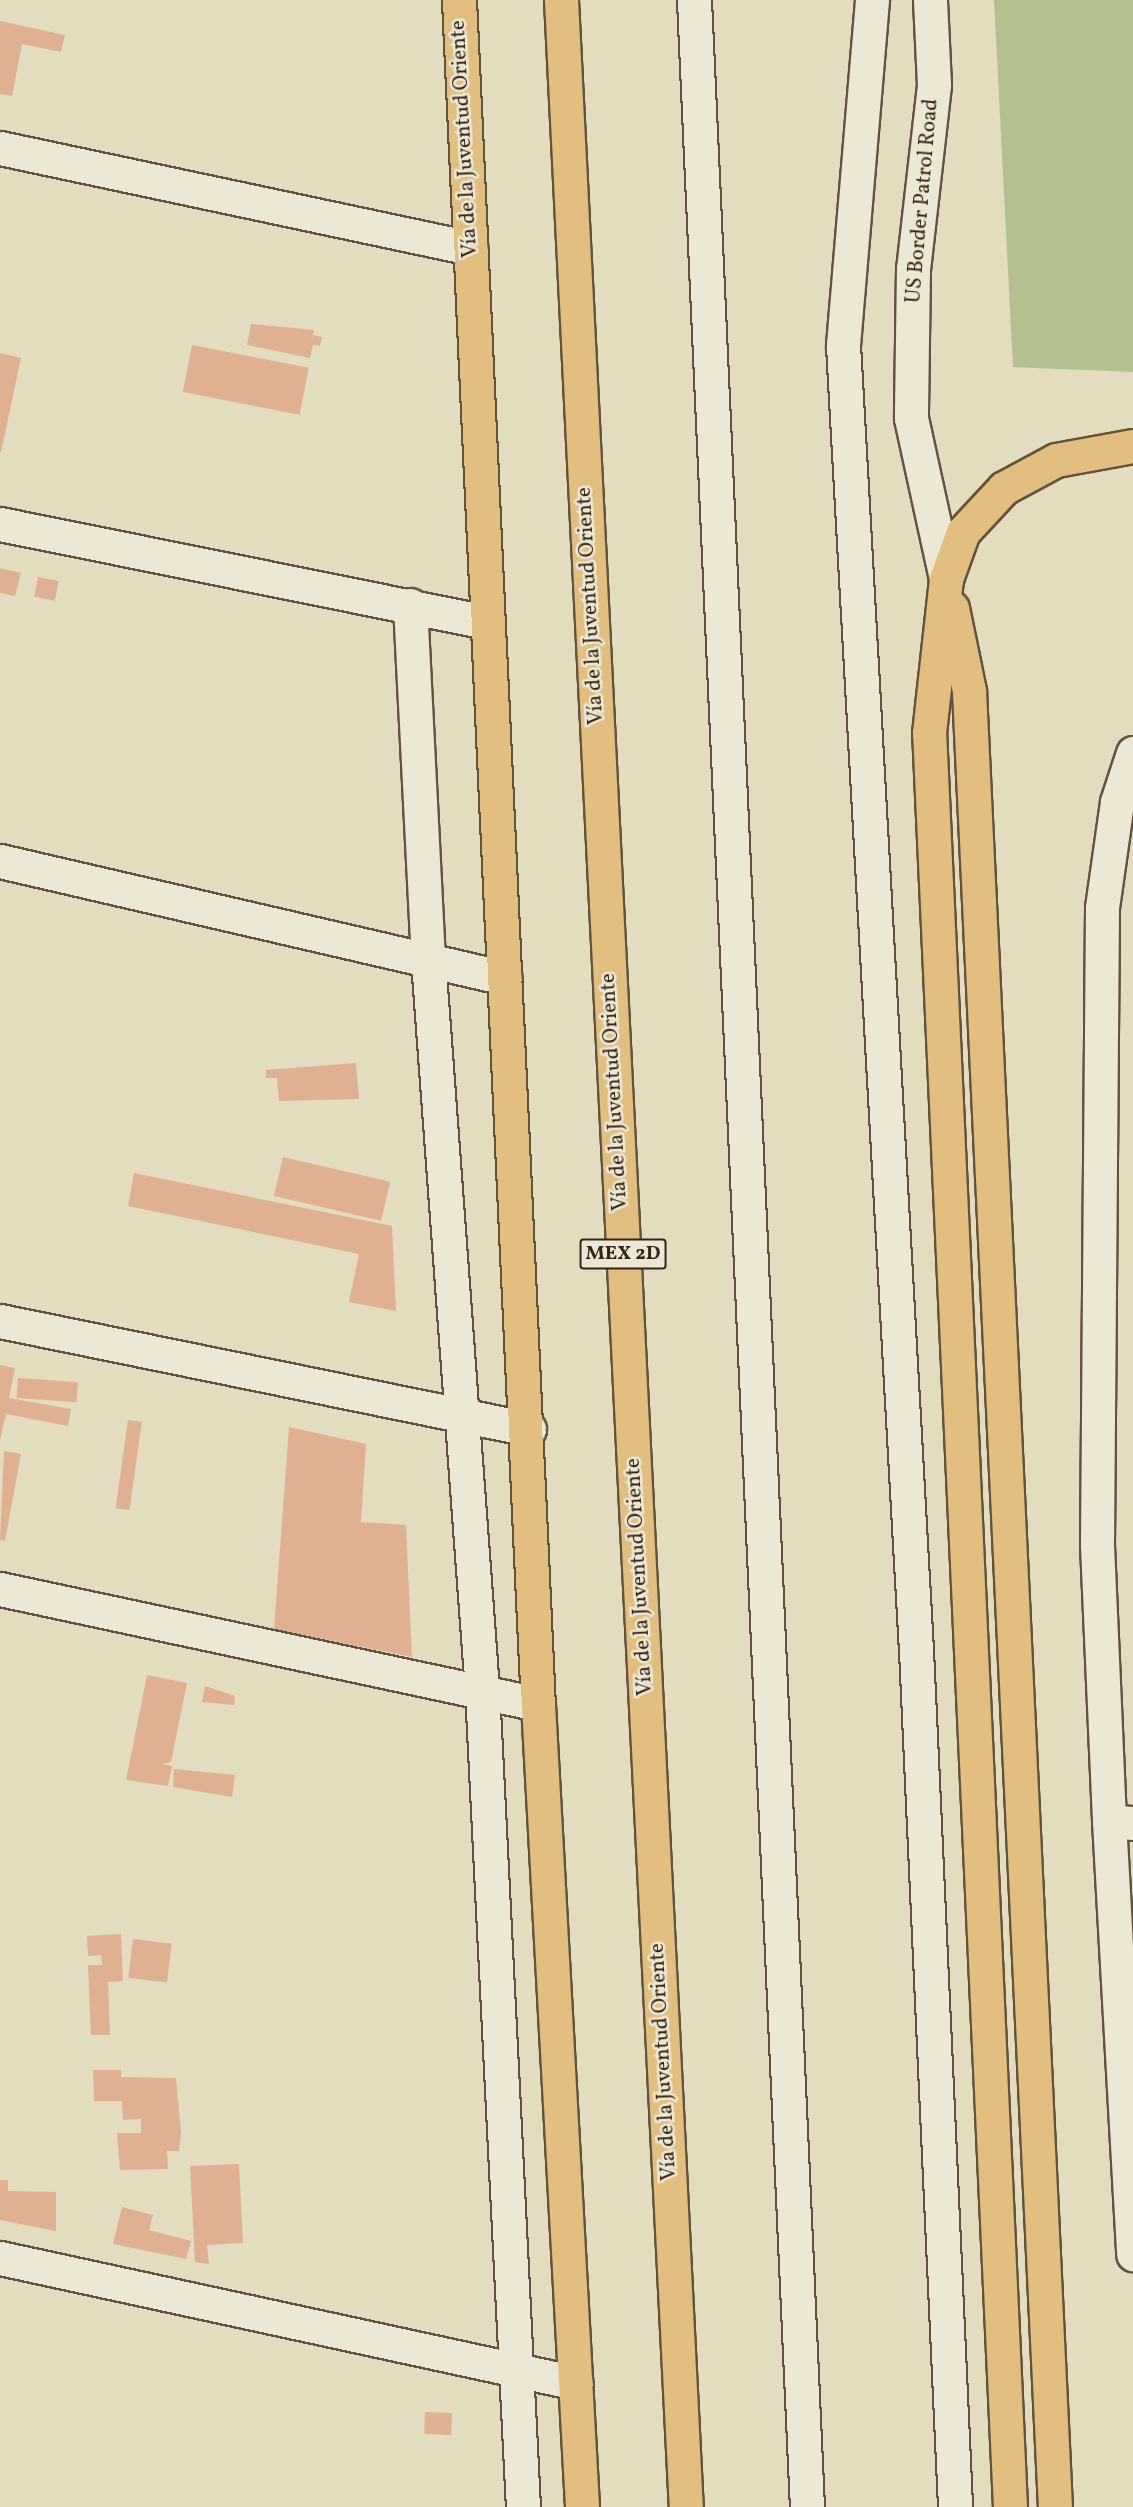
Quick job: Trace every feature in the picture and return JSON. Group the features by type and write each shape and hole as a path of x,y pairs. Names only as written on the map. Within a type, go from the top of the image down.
{"main road":[{"name":"Vía de la Juventud Oriente","path":"459,0 504,978 529,1429 538,1704 582,2507"},
{"name":"Vía de la Juventud Oriente","path":"561,0 686,2507"},
{"path":"1010,2507 929,733 946,579 963,532 1004,488 1056,460 1133,446"},
{"path":"946,579 969,691 1054,2507"}],"lane":[{"path":"694,0 807,2507"},
{"path":"872,0 843,345 916,1650 955,2507"},
{"name":"US Border Patrol Road","path":"930,0 934,84 913,268 911,418 946,579"},
{"path":"0,148 470,248"},
{"path":"0,524 487,622"},
{"path":"410,605 429,960 465,1415 482,1690 523,2507"},
{"path":"1133,753 1118,802 1102,908 1097,1545 1121,1822 1133,2254"},
{"path":"0,861 504,978"},
{"path":"0,1321 529,1429"},
{"path":"0,1589 482,1690 538,1704"},
{"path":"0,1612 53,1599"},
{"path":"0,2258 576,2383"}],"green space":[{"path":"994,0 1133,0 1133,372 1013,367"}],"building":[{"path":"0,21 65,35 61,52 22,44 12,96 0,94"},
{"path":"251,324 314,330 313,335 322,337 320,346 313,345 310,358 247,345"},
{"path":"192,345 309,368 300,415 183,392"},
{"path":"0,353 21,358 1,452 0,452"},
{"path":"0,568 21,573 15,596 0,593"},
{"path":"38,577 59,581 55,601 34,597"},
{"path":"356,1063 359,1099 279,1101 277,1078 266,1078 266,1070"},
{"path":"283,1157 390,1182 381,1221 274,1196"},
{"path":"134,1173 392,1226 396,1311 349,1302 359,1254 128,1206"},
{"path":"0,1365 15,1368 9,1398 71,1409 68,1426 6,1414 0,1440"},
{"path":"18,1378 78,1382 76,1402 17,1398"},
{"path":"128,1420 142,1422 129,1510 116,1508"},
{"path":"289,1427 366,1444 361,1522 406,1525 412,1657 274,1629"},
{"path":"4,1451 21,1454 5,1541 0,1540"},
{"path":"147,1675 187,1683 171,1762 162,1764 172,1766 168,1786 126,1780"},
{"path":"205,1686 235,1696 234,1705 202,1702"},
{"path":"174,1769 235,1775 232,1797 173,1787"},
{"path":"121,1934 123,1981 108,1982 110,2035 91,2035 88,1965 102,1965 101,1955 88,1956 87,1936"},
{"path":"133,1939 172,1944 167,1982 128,1978"},
{"path":"93,2070 121,2070 121,2077 176,2078 181,2132 179,2151 167,2151 168,2169 120,2170 117,2133 141,2133 141,2119 123,2120 122,2101 94,2101"},
{"path":"239,2164 243,2243 207,2245 209,2264 195,2262 190,2166"},
{"path":"0,2180 8,2180 8,2191 56,2192 56,2231 0,2220"},
{"path":"122,2207 153,2215 149,2230 191,2241 186,2259 113,2244"},
{"path":"425,2412 452,2413 451,2435 424,2434"}]}
